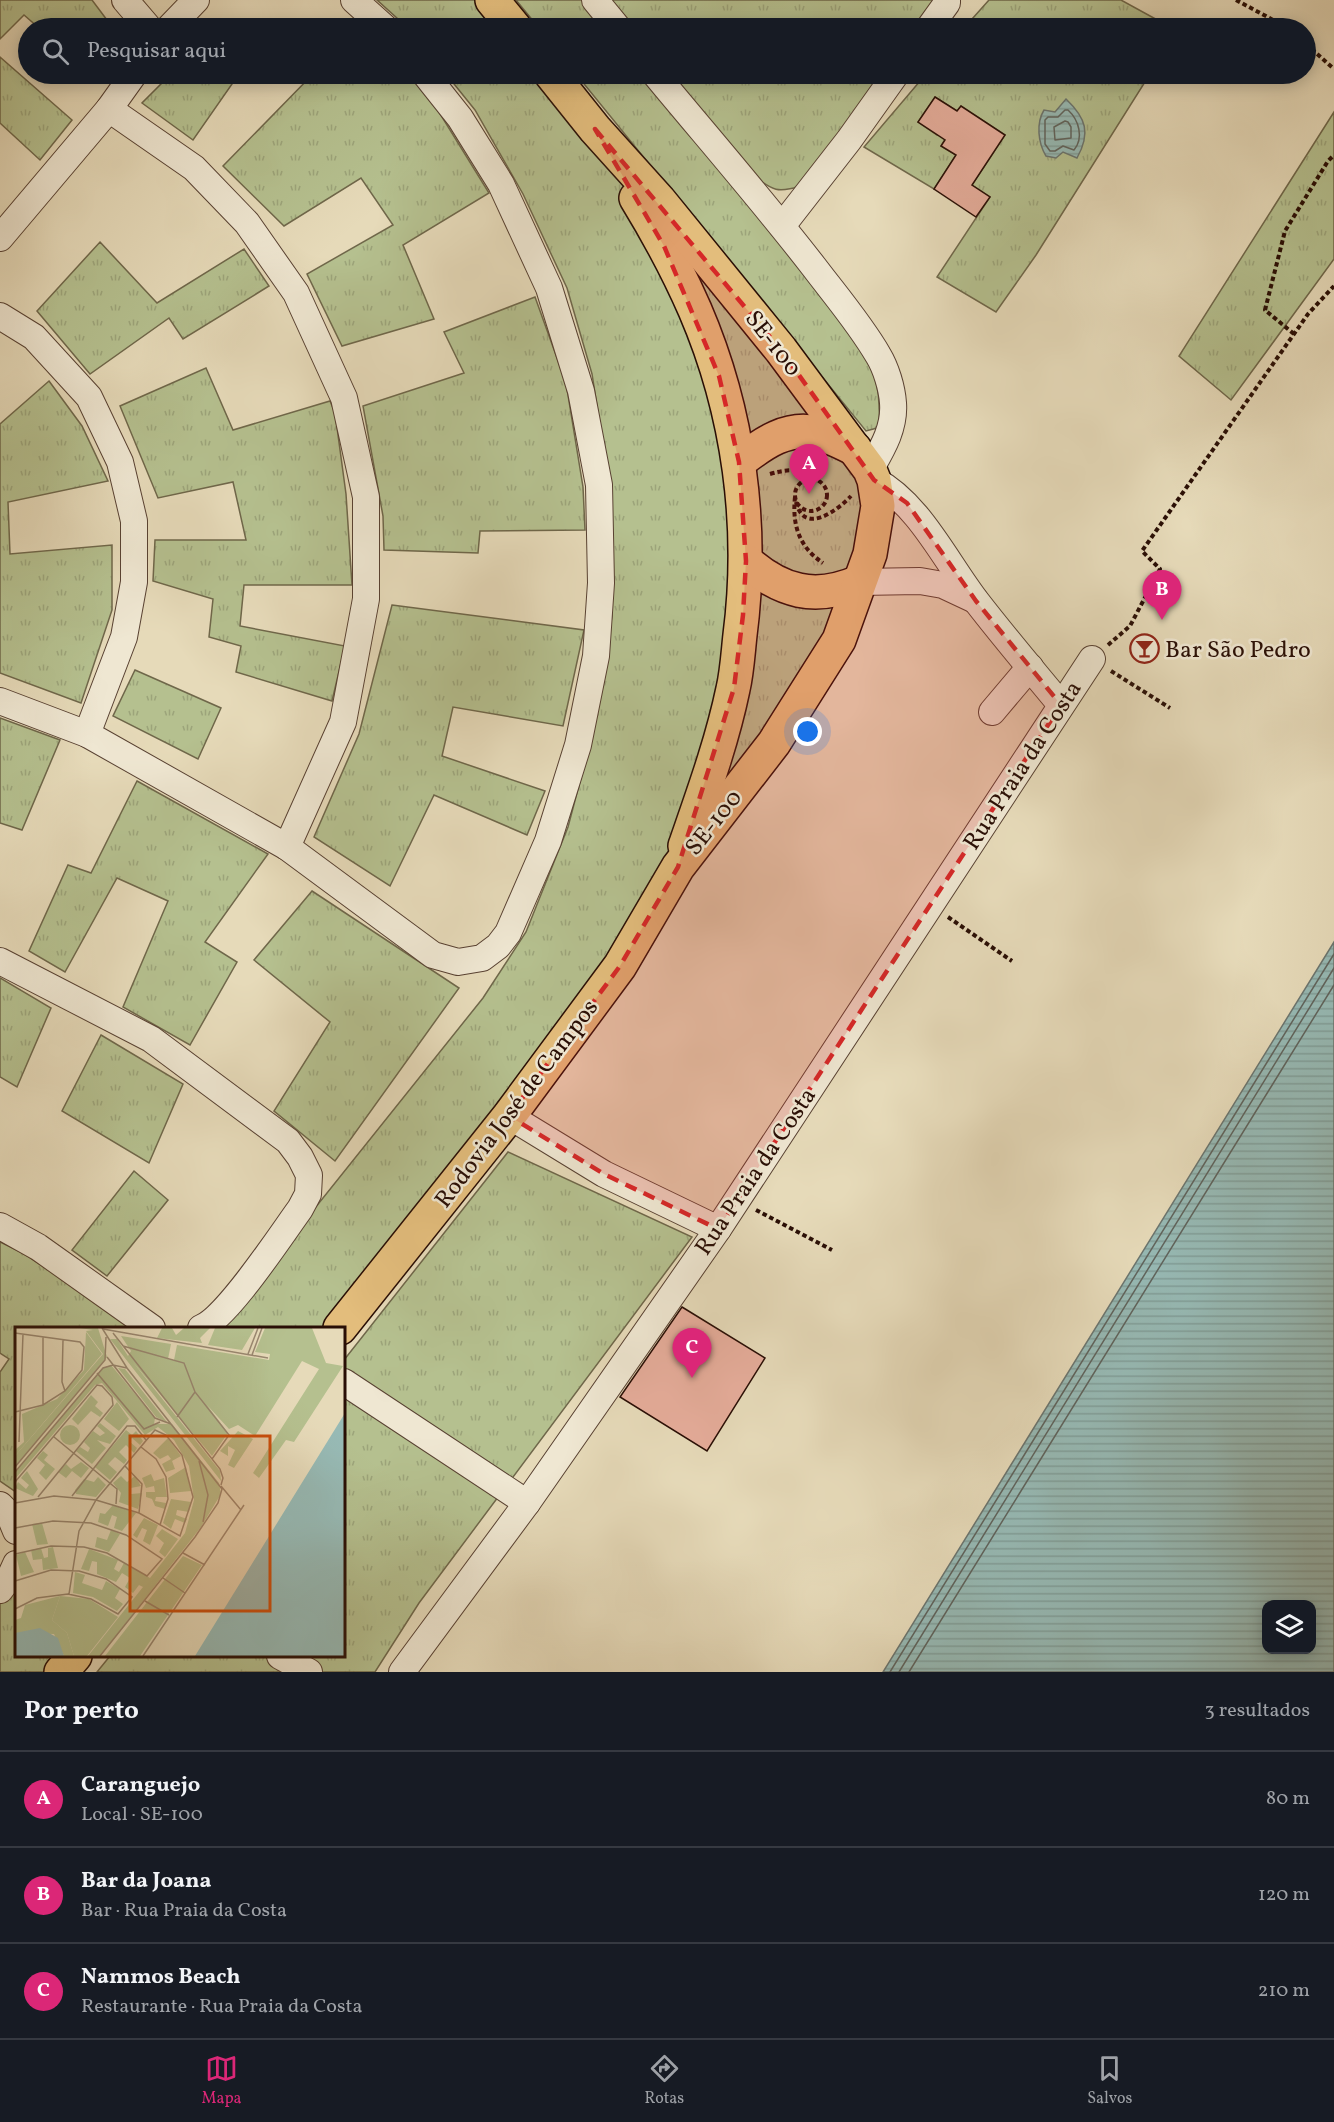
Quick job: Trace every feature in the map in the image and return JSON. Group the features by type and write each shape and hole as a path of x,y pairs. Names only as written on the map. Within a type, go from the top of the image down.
{"main road":[{"path":"492,0 507,18"},
{"path":"559,84 595,129"},
{"name":"SE-100","path":"595,129 664,246 696,311 719,376 739,462 747,561 734,688 710,771 678,867"},
{"name":"SE-100","path":"595,129 659,200 781,350 866,466 878,506 870,554 839,640 774,743 678,867"},
{"path":"739,462 772,438 794,432 819,433 866,466"},
{"path":"747,561 763,575 784,587 812,593 840,590 860,578"},
{"name":"Rodovia José de Campos","path":"342,1327 509,1116 621,966 678,867"},
{"path":"62,1672 74,1657"}],"street":[{"path":"125,0 140,18"},
{"path":"179,18 196,0"},
{"path":"354,0 373,18"},
{"path":"595,0 610,18"},
{"path":"935,18 947,0"},
{"path":"0,238 109,109 127,84"},
{"path":"0,701 87,734 286,847 432,955 458,962 482,958 498,946 508,933 548,841 578,745 596,656 601,583 599,485 581,391 549,288 501,184 460,118 433,84"},
{"path":"663,84 782,226 856,321 879,357 889,382 893,403 891,425 885,444 866,466 907,503 976,601 1062,705"},
{"path":"782,226 890,84"},
{"path":"109,109 194,168 247,223 296,293 344,398 366,497 366,599 343,722 286,847"},
{"path":"0,316 34,338 89,397 120,462 134,521 134,582 124,637 87,734"},
{"path":"860,578 920,581 943,585 976,601"},
{"name":"Rua Praia da Costa","path":"402,1672 526,1503 718,1229 1092,659"},
{"path":"992,712 1030,667"},
{"path":"0,961 151,1039 266,1123 288,1141 300,1158 309,1175 308,1194 300,1209 227,1306 205,1327"},
{"path":"509,1116 604,1174 718,1229"},
{"path":"0,1226 38,1247 149,1327"},
{"path":"345,1383 526,1503"},
{"path":"0,1505 9,1514 15,1529"},
{"path":"0,1590 15,1566"},
{"path":"282,1657 309,1672"}],"path":[{"path":"1236,0 1269,18"},
{"path":"1316,53 1334,69"},
{"path":"1294,334 1265,310 1285,231 1334,154"},
{"path":"1092,659 1130,626 1160,569 1142,551 1308,314 1334,286"},
{"path":"815,479 809,478 800,483 795,492 800,512 809,518 818,519 844,504 866,466"},
{"path":"742,501 754,484 770,474 785,470 800,471 824,485 826,490 827,495 819,509 808,511 796,499"},
{"path":"796,499 795,529 810,553 822,563 860,578"},
{"path":"1132,684 1170,708"},
{"path":"930,905 1012,961"},
{"path":"737,1199 832,1250"}],"highlighted area":[{"path":"595,129 781,350 874,480 907,503 976,601 1061,705 718,1229 604,1174 509,1116 620,966 678,867 734,688 743,615 746,561 739,462 719,376 664,246"}],"green space":[{"path":"0,0 92,0 106,18 27,18 24,15 18,18 18,21 0,39"},
{"path":"377,0 492,0 507,18 397,18"},
{"path":"516,0 584,0 598,18 531,18"},
{"path":"606,0 947,0 934,18 621,18"},
{"path":"989,0 1121,0 1154,18 973,18"},
{"path":"0,57 18,73 18,84 31,84 72,120 40,160 0,123"},
{"path":"161,84 232,84 193,140 142,103"},
{"path":"303,84 419,84 426,91 489,193 403,245 434,319 342,346 307,274 393,225 361,178 284,226 223,166"},
{"path":"454,84 559,84 684,248 870,470 859,582 678,867 341,1327 220,1327 483,998 526,932 568,827 595,725 612,616 609,483 592,374 567,288 523,194 475,110"},
{"path":"584,84 650,84 857,339 870,363 878,395 879,422 877,428 866,431"},
{"path":"676,84 881,84 801,186 787,190 771,188 754,176"},
{"path":"918,84 1144,84 1036,255 996,312 937,277 990,197 972,185 1005,135 961,106 957,111 935,97 918,122 937,135 947,136 941,146 956,155 934,189 864,147"},
{"path":"1334,112 1334,259 1231,400 1179,356"},
{"path":"100,242 157,303 244,249 269,286 183,339 169,318 90,374 37,311"},
{"path":"535,297 566,383 583,487 585,530 480,531 478,553 384,550 383,516 363,406 464,373 444,332"},
{"path":"206,368 233,430 330,401 335,413 346,494 352,585 244,585 240,626 345,646 332,701 236,672 241,646 209,637 213,599 153,581 155,540 246,540 233,482 158,498 120,406"},
{"path":"49,381 82,426 108,481 8,502 10,554 112,545 112,610 81,703 0,673 0,424"},
{"path":"392,605 584,630 563,726 453,707 442,756 545,791 527,835 434,795 390,886 314,837 359,734"},
{"path":"135,670 221,708 198,759 113,716"},
{"path":"0,718 60,740 22,830 0,823"},
{"path":"137,781 268,854 205,942 237,962 190,1045 123,1007 168,901 117,878 65,972 29,951 68,865 91,873"},
{"path":"312,891 459,988 335,1161 274,1111 330,1022 254,960"},
{"path":"0,978 51,1008 17,1087 0,1077"},
{"path":"101,1035 183,1084 149,1163 62,1111"},
{"path":"508,1152 692,1237 419,1603 375,1672 97,1672 109,1657 345,1657 345,1359"},
{"path":"134,1171 168,1200 107,1276 72,1250"},
{"path":"0,1242 21,1252 139,1327 15,1327 15,1491 0,1481 0,1372 9,1359 0,1353"},
{"path":"15,1583 15,1657 74,1657 62,1672 0,1672 0,1602"}],"water":[{"path":"1066,99 1082,119 1084,141 1077,158 1063,152 1056,158 1046,156 1039,133 1041,115 1044,110 1055,112"},
{"path":"1334,942 1334,1672 883,1672"}],"building":[{"path":"935,97 957,111 961,106 1005,135 972,185 990,197 976,217 934,189 956,155 941,146 945,140 918,122"},
{"path":"682,1307 765,1358 707,1451 620,1397"}],"place":[{"name":"Caranguejo","path":"809,494"},
{"name":"Bar da Joana","path":"1162,620"},
{"name":"Bar São Pedro","path":"1144,649"},
{"name":"Nammos Beach","path":"692,1378"}]}
